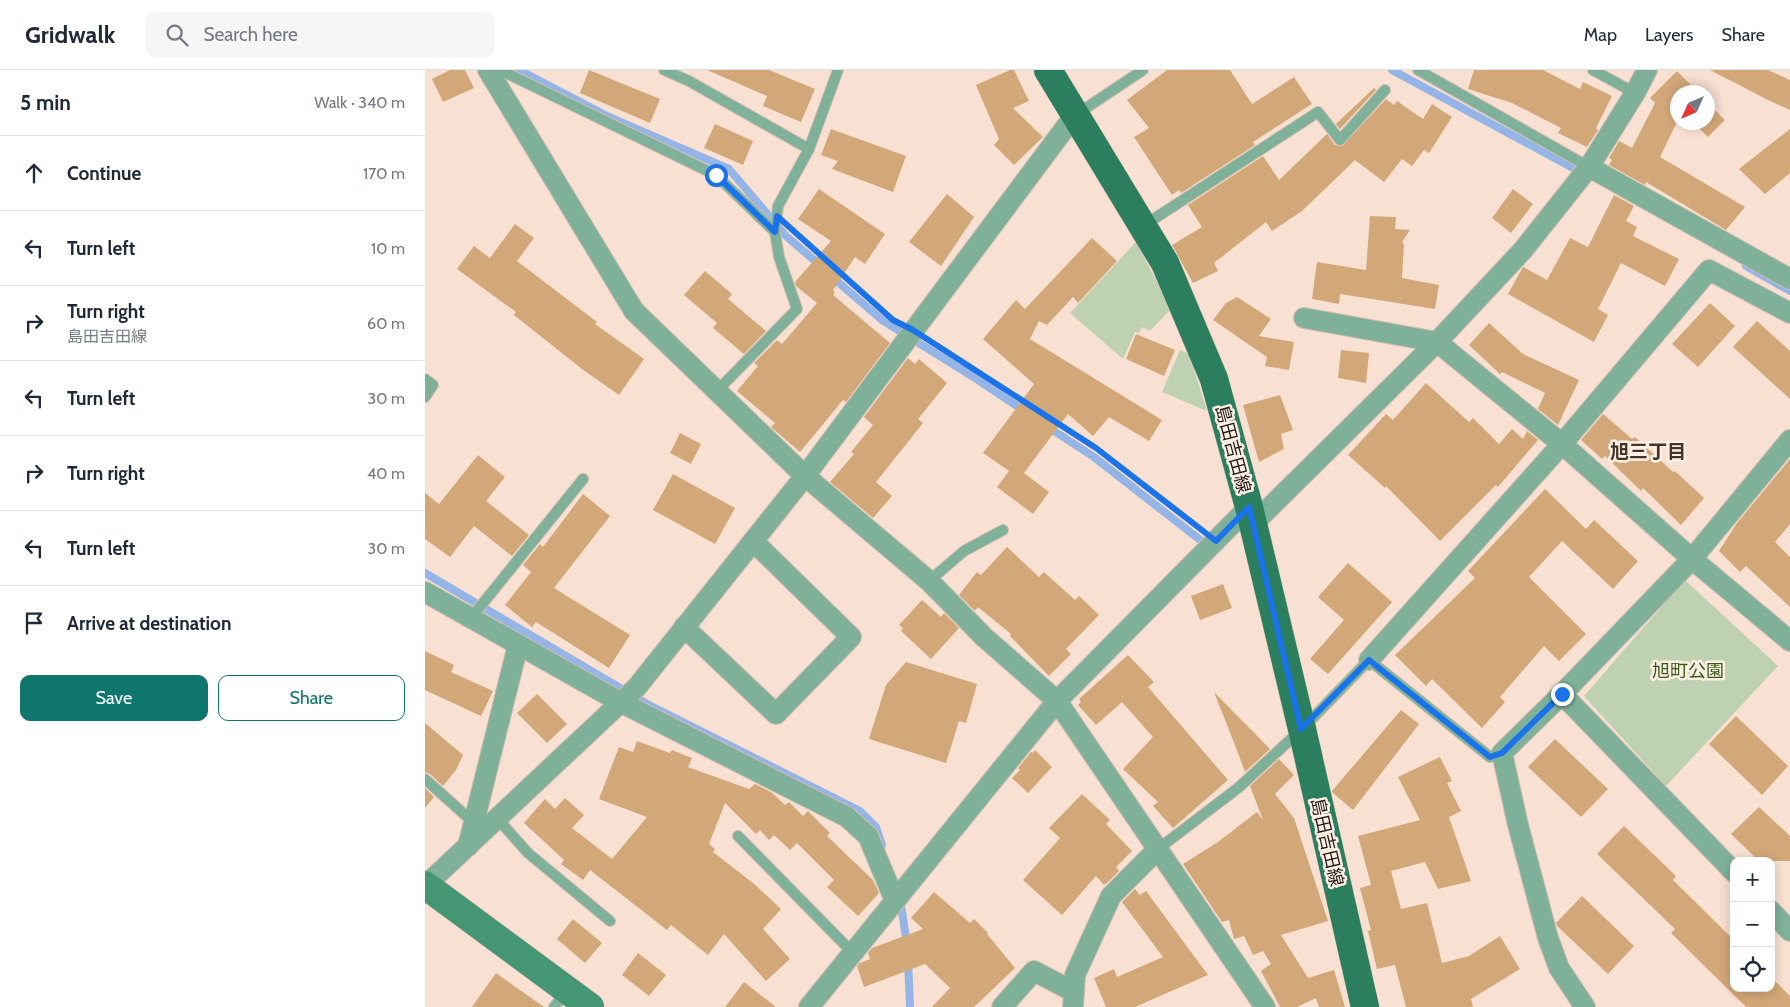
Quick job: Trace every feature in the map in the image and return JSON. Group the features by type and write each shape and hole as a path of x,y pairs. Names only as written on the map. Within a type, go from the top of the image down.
{"main road":[{"name":"島田吉田線","path":"1048,70 1074,116 1165,263 1215,379 1251,516 1365,1007"}],"street":[{"path":"488,70 634,311 805,476 929,581 984,637 1057,701 1265,1007"},
{"path":"809,1007 1057,701 1216,541 1251,516 1437,342 1523,250 1589,168 1647,70"},
{"path":"590,1007 561,999 425,886 637,687 805,476 1074,116"},
{"path":"1589,168 1790,279"},
{"path":"1369,660 1562,444 1709,270 1790,313"},
{"path":"1305,318 1437,342 1562,444 1691,559 1790,641"},
{"path":"1585,1007 1559,968 1551,946 1518,825 1502,753 1562,694 1691,559 1790,440"},
{"path":"684,627 776,714 851,637 753,541"},
{"path":"425,592 620,702 847,817 868,836 895,901"},
{"path":"468,846 517,645"},
{"path":"1562,694 1730,868"},
{"path":"1074,1000 1075,975 1111,896 1158,849"},
{"path":"1775,915 1790,931"},
{"path":"1002,1007 1034,971 1074,1000"}],"lane":[{"path":"500,70 716,175 775,232"},
{"path":"664,70 689,81 809,149"},
{"path":"717,391 797,309 779,257 775,232 777,216 779,206 809,149 838,70"},
{"path":"1074,116 1143,70"},
{"path":"1418,70 1589,168"},
{"path":"1593,70 1635,93"},
{"path":"1142,226 1318,112 1340,140 1385,90"},
{"path":"425,379 433,385 425,397"},
{"path":"471,618 583,479"},
{"path":"929,581 964,551 1003,530"},
{"path":"1158,849 1238,788 1301,729 1369,660 1490,757 1502,753"},
{"path":"425,779 474,823"},
{"path":"497,818 528,853 610,921"},
{"path":"737,836 853,953"}],"path":[{"path":"777,216 893,320 913,330 1096,448 1216,541"}],"green space":[{"path":"1136,242 1171,309 1150,331 1142,327 1139,333 1135,332 1123,359 1070,313"},
{"path":"1180,350 1189,354 1207,411 1162,392"},
{"name":"旭町公園","path":"1685,580 1778,666 1666,786 1584,696"}],"building":[{"path":"450,70 465,70 474,88 443,102 432,79"},
{"path":"589,70 660,99 650,123 580,93"},
{"path":"707,70 769,70 815,89 801,122 763,106 767,96"},
{"path":"1014,70 1029,101 1013,108 1043,137 1014,165 994,145 999,139 976,85"},
{"path":"1167,70 1230,70 1252,104 1294,77 1312,104 1253,142 1255,145 1181,193 1179,190 1172,195 1134,137 1149,128 1127,100"},
{"path":"1474,70 1543,70 1580,89 1583,82 1612,96 1596,128 1598,130 1587,147 1558,133 1561,128 1512,103 1468,89"},
{"path":"1710,70 1768,70 1790,80 1790,110 1766,99"},
{"path":"1677,71 1691,85 1670,85 1670,130 1673,130 1660,157 1745,207 1726,230 1646,182 1645,185 1609,165 1612,160 1609,158 1619,141 1632,148 1655,103 1650,98"},
{"path":"1374,88 1376,90 1340,129 1336,124"},
{"path":"1386,99 1394,105 1397,101 1423,119 1432,104 1452,117 1429,153 1424,150 1412,166 1402,159 1384,182 1355,160 1302,211 1272,231 1266,222 1214,263 1218,271 1193,283 1172,245 1202,227 1188,205 1263,156 1279,180 1327,134 1335,145 1342,146"},
{"path":"1715,110 1725,120 1715,130"},
{"path":"715,124 753,141 743,165 704,148"},
{"path":"831,129 906,156 893,192 832,169 838,161 821,155"},
{"path":"1790,129 1790,173 1765,194 1739,169"},
{"path":"1701,130 1715,130 1708,137"},
{"path":"819,189 885,234 865,264 855,257 833,290 835,293 833,295 890,343 846,402 843,400 800,452 771,427 775,423 737,391 758,366 754,363 777,340 782,344 817,303 796,286 795,282 831,241 798,219"},
{"path":"1513,189 1533,204 1511,233 1492,218"},
{"path":"947,194 974,217 941,266 909,242"},
{"path":"1614,195 1634,206 1626,221 1637,227 1633,236 1679,259 1665,286 1621,263 1598,309 1608,315 1594,342 1508,294 1523,267 1547,280 1570,238 1588,247"},
{"path":"1370,216 1396,217 1395,229 1410,230 1402,242 1404,244 1402,278 1439,285 1435,309 1340,294 1339,304 1312,299 1317,262 1366,270"},
{"path":"515,224 534,238 517,261 597,322 595,324 644,359 619,395 582,369 514,315 516,312 457,269 474,246 490,258"},
{"path":"1092,238 1117,261 1078,303 1073,297 1047,325 1039,321 1030,339 1162,420 1149,441 1109,417 1093,436 1068,414 1024,473 1049,492 1033,514 997,487 1009,471 983,453 1034,384 983,339 1016,300 1025,309"},
{"path":"705,271 732,294 728,299 766,331 744,354 713,328 717,323 684,295"},
{"path":"1237,297 1271,319 1259,336 1294,342 1289,370 1265,366 1267,357 1213,320 1226,303"},
{"path":"1710,303 1735,326 1698,367 1672,344"},
{"path":"1757,321 1790,351 1790,399 1733,347"},
{"path":"1489,323 1523,354 1579,380 1558,425 1538,409 1545,393 1502,372 1500,374 1469,345"},
{"path":"1136,334 1175,350 1164,376 1126,359"},
{"path":"1341,350 1369,353 1366,383 1338,378"},
{"path":"908,358 915,364 919,359 947,383 918,419 923,423 876,482 892,496 873,518 830,482 854,454 851,452 873,425 864,417"},
{"path":"1426,383 1469,422 1473,418 1499,444 1512,429 1523,439 1527,431 1538,440 1498,487 1496,485 1440,541 1386,486 1385,488 1348,455 1386,414 1393,420"},
{"path":"1280,395 1293,430 1281,434 1284,449 1259,462 1243,405"},
{"path":"1603,414 1632,439 1635,437 1704,498 1681,525 1643,488 1641,491 1605,456 1602,459 1581,440"},
{"path":"680,433 701,444 691,464 670,453"},
{"path":"478,455 505,477 486,501 529,535 512,556 474,526 450,557 425,539 425,493 439,504"},
{"path":"1790,459 1790,524 1775,542 1790,557 1790,607 1746,566 1740,572 1719,551 1737,523"},
{"path":"673,474 735,508 715,544 653,510"},
{"path":"1545,489 1586,529 1594,520 1638,561 1613,589 1562,541 1529,577 1586,634 1559,661 1544,646 1500,697 1505,702 1482,728 1432,679 1426,686 1395,655 1475,578 1468,571"},
{"path":"583,494 610,516 554,588 630,635 609,668 536,622 532,627 505,605 531,572 523,565 540,544 543,547"},
{"path":"1007,547 1039,577 1044,572 1075,600 1079,596 1099,615 1066,649 1071,654 1049,676 1010,636 1011,634 978,607 975,611 959,595 977,572 981,575"},
{"path":"1348,563 1392,602 1328,674 1310,659 1344,620 1318,597"},
{"path":"1223,584 1232,608 1200,620 1191,596"},
{"path":"922,600 941,617 944,613 959,628 931,659 901,631 903,628 899,625"},
{"path":"425,651 454,665 451,672 493,691 481,716 425,690"},
{"path":"1128,655 1154,682 1148,687 1228,780 1173,828 1153,806 1158,802 1123,769 1153,737 1122,702 1096,725 1078,705 1081,702 1079,699"},
{"path":"906,662 977,684 966,723 959,721 946,763 869,739 886,685"},
{"path":"1214,692 1270,749 1245,772 1240,758"},
{"path":"537,694 567,724 547,743 517,713"},
{"path":"1401,710 1419,724 1353,810 1332,791"},
{"path":"1736,716 1788,766 1762,795 1709,744"},
{"path":"425,723 463,755 456,770 443,786 425,772"},
{"path":"1555,739 1608,789 1581,817 1528,767"},
{"path":"637,741 670,753 672,750 692,758 688,767 749,789 755,784 771,792 785,805 789,802 803,816 808,811 830,833 827,836 873,880 879,893 858,916 827,887 834,880 797,843 790,850 774,835 769,840 760,830 756,834 725,803 709,844 715,849 713,852 753,883 781,909 763,929 790,959 766,981 724,934 708,955 671,925 667,930 590,870 583,880 561,864 564,860 524,823 545,799 555,809 565,798 584,815 572,828 612,859 647,817 599,799 619,747 633,752"},
{"path":"1035,750 1052,767 1028,793 1012,778 1020,770 1018,768 1031,752 1033,753"},
{"path":"1440,757 1452,781 1447,783 1461,811 1449,817 1471,881 1438,889 1425,862 1391,871 1401,909 1427,903 1442,963 1469,956 1500,936 1520,969 1471,999 1473,1007 1406,1007 1395,965 1377,969 1368,931 1371,930 1360,888 1371,885 1358,836 1420,820 1398,777"},
{"path":"1279,759 1294,775 1275,794 1294,818 1328,921 1281,935 1308,978 1334,970 1345,1007 1319,1007 1316,998 1297,1007 1280,1007 1261,971 1271,964 1263,951 1253,955 1244,936 1234,939 1229,920 1222,922 1183,864 1218,842 1257,812 1263,820 1250,786"},
{"path":"425,788 434,797 425,808"},
{"path":"1082,794 1110,820 1106,824 1132,851 1116,867 1119,871 1108,882 1104,885 1096,876 1062,915 1023,880 1060,838 1049,828"},
{"path":"1759,807 1790,836 1790,861 1775,861 1775,857 1755,857 1731,834"},
{"path":"1624,826 1676,876 1673,880 1730,936 1730,991 1671,933 1675,929 1597,854"},
{"path":"1135,889 1140,895 1146,891 1208,975 1135,1007 1106,1007 1094,978 1114,969 1117,977 1163,957 1122,902"},
{"path":"934,892 970,923 974,919 988,933 1015,968 974,1007 932,1007 950,988 925,964 864,987 857,966 870,959 868,953 872,948 923,929 911,918"},
{"path":"1582,896 1634,946 1608,974 1556,923"},
{"path":"573,919 602,943 585,963 557,939"},
{"path":"638,953 666,975 649,996 622,975"},
{"path":"496,973 544,1007 472,1007"},
{"path":"1775,981 1790,996 1790,1007 1746,1007 1731,992 1775,992"},
{"path":"744,982 776,1007 725,1007"}],"waterway":[{"path":"519,70 609,117 729,169 786,236 821,266"},
{"path":"1392,70 1584,174"},
{"path":"1746,266 1790,291"},
{"path":"831,276 882,320 1026,412"},
{"path":"1048,427 1094,457 1199,539"},
{"path":"425,573 649,705 860,811 876,827 882,845"},
{"path":"900,899 907,944"},
{"path":"908,961 910,1007"}],"district":[{"name":"旭三丁目","path":"1648,451"}],"route":[{"path":"716,175 775,232 777,216 893,320 913,330 1096,448 1216,541 1249,507 1301,729 1369,660 1490,757 1502,753 1562,694"}]}
